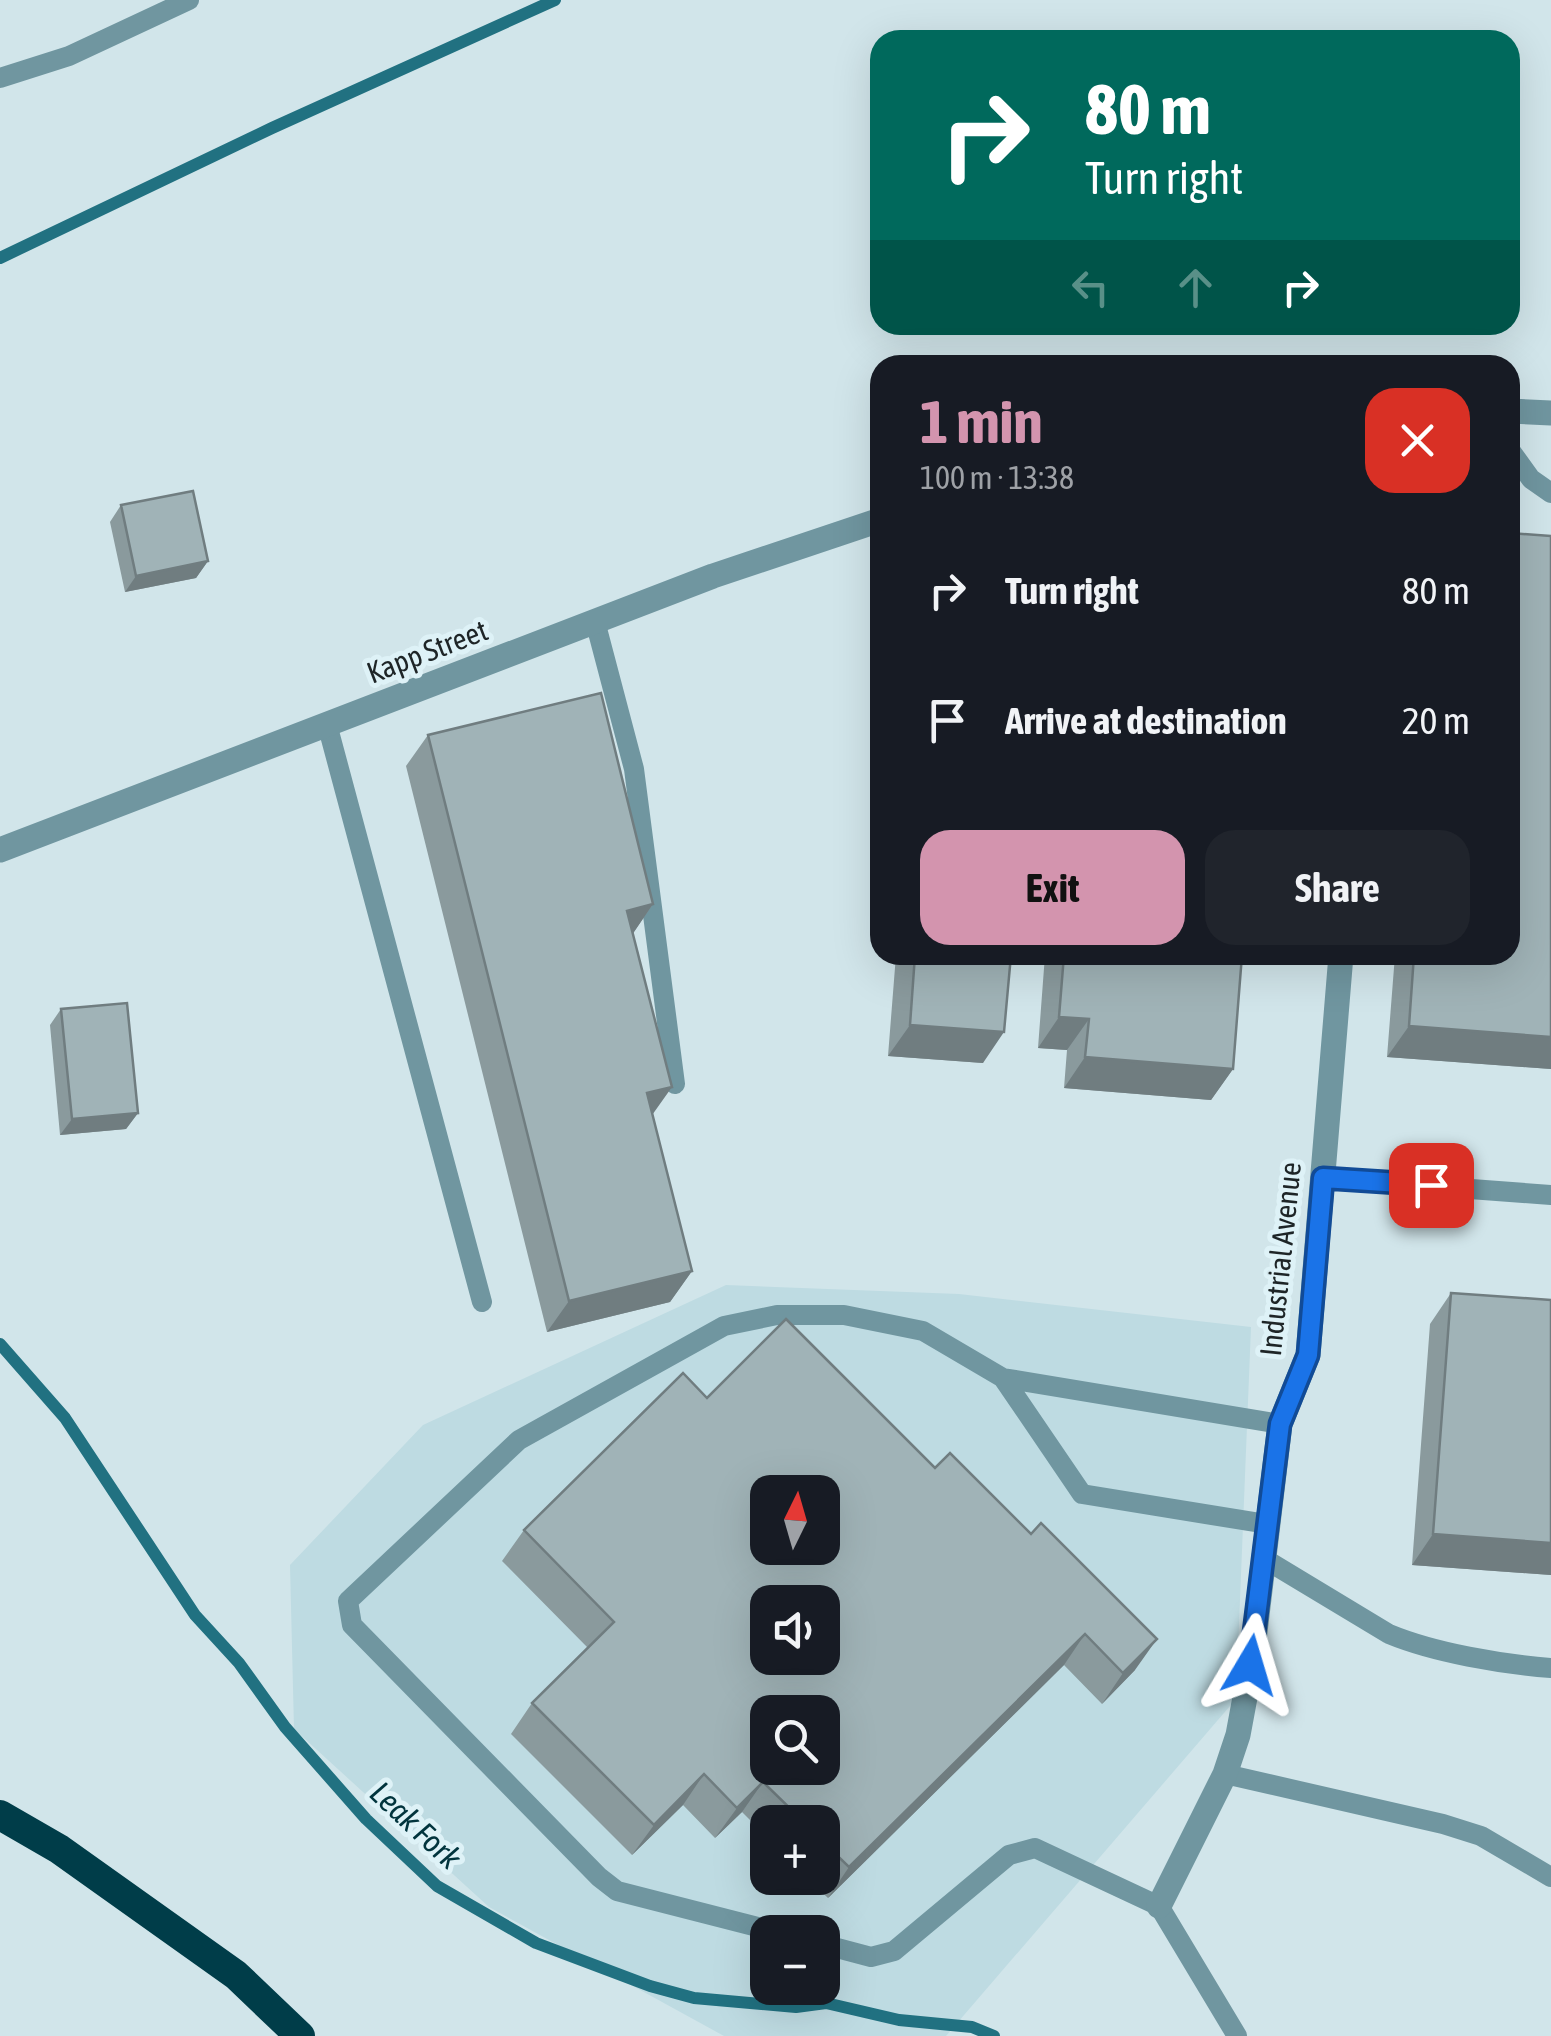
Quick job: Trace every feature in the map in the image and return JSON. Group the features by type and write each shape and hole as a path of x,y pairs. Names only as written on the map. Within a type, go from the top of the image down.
{"highway":[{"path":"0,1816 59,1849 236,1974 300,2036"}],"street":[{"path":"1520,411 1551,413"},
{"name":"Kapp Street","path":"0,850 713,576 870,523"},
{"name":"Industrial Avenue","path":"1159,1906 1225,1774 1238,1735 1280,1424 1308,1355 1339,965"}],"lane":[{"path":"0,78 69,56 189,0"},
{"path":"1520,464 1531,479 1551,494"},
{"path":"595,621 634,769 675,1084"},
{"path":"328,724 482,1302"},
{"path":"1323,1178 1551,1195"},
{"path":"750,1925 617,1891 352,1626 348,1602 518,1440 724,1326 777,1316 844,1315 923,1331 1003,1378 1280,1424"},
{"path":"1003,1378 1082,1494 1267,1524"},
{"path":"1263,1558 1410,1642 1551,1668"},
{"path":"1225,1774 1443,1824 1480,1836 1551,1877"},
{"path":"840,1948 871,1956 894,1950 1009,1855 1035,1848 1159,1906 1236,2036"}],"shaded area":[{"path":"726,1285 959,1294 1251,1327 1236,1699 946,2036 724,2036 489,1907 294,1729 290,1565 423,1425"}],"building":[{"path":"193,491 208,561 136,576 121,505"},
{"path":"1520,534 1551,536 1551,1037 1409,1026 1413,965 1520,965"},
{"path":"601,693 653,904 627,911 672,1087 647,1093 692,1271 569,1301 428,735"},
{"path":"914,965 1010,965 1004,1032 910,1025"},
{"path":"1063,965 1241,965 1233,1069 1085,1057 1089,1019 1059,1017"},
{"path":"127,1003 138,1113 72,1119 61,1009"},
{"path":"1451,1293 1551,1300 1551,1543 1433,1534"},
{"path":"786,1319 935,1468 950,1453 1031,1534 1041,1523 1157,1639 1123,1673 1085,1634 849,1867 840,1858 840,1805 787,1805 766,1785 840,1785 840,1695 750,1695 750,1785 760,1785 737,1808 704,1774 654,1825 532,1703 614,1622 524,1530 683,1373 707,1398"}],"waterway":[{"path":"0,258 272,128 555,0"},
{"name":"Leak Fork","path":"0,1344 65,1418 195,1615 239,1663 285,1727 366,1819 437,1886 536,1943 650,1986 694,1998 796,2007 826,2003 899,2020 972,2027 994,2036"}],"route":[{"path":"1250,1665 1280,1424 1308,1355 1323,1178 1431,1185"}]}
